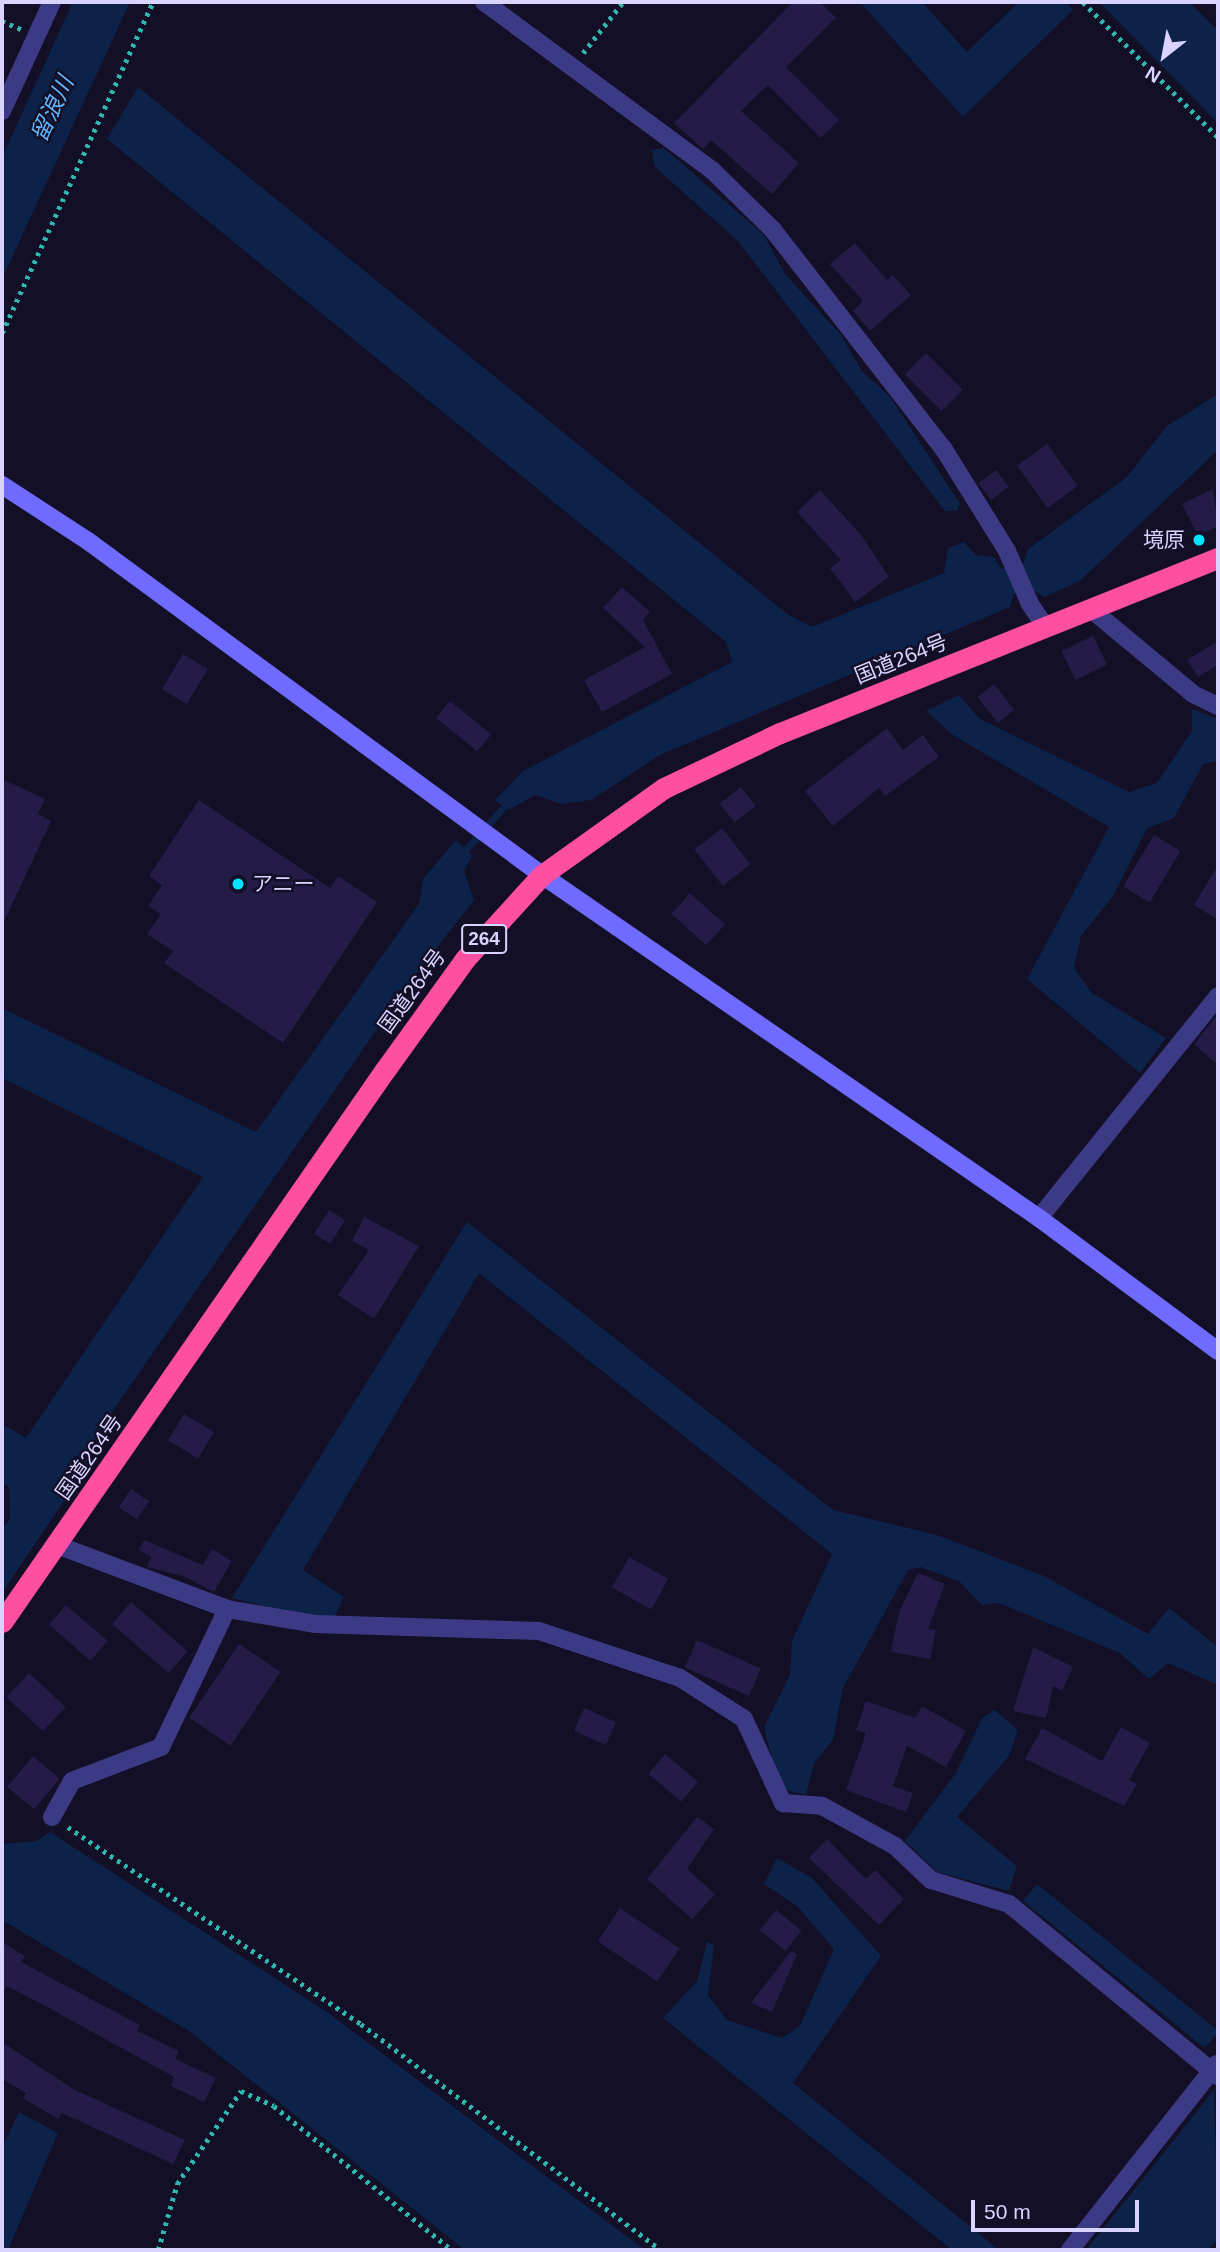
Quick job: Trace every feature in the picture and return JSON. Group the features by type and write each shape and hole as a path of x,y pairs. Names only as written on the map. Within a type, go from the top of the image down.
{"highway":[{"name":"国道264号","path":"2,1622 465,959 542,875 664,789 780,733 1218,558"}],"street":[{"path":"2,111 52,2"},
{"path":"484,2 573,64 712,170 773,230 943,448 1007,551 1030,604 1046,628"},
{"path":"2,485 88,541 542,875 1039,1218 1218,1351"},
{"path":"1092,610 1192,694 1218,706"},
{"path":"1039,1218 1218,996"},
{"path":"57,1545 227,1609 315,1624 539,1631 680,1678 744,1719 783,1803 822,1806 895,1846 931,1880 1009,1904 1216,2070 1070,2250"},
{"path":"52,1817 72,1781 161,1747 227,1609"}],"path":[{"path":"2,332 153,2"},
{"path":"573,64 623,2"},
{"path":"1083,2 1218,136"},
{"path":"52,1817 361,2024 661,2250"},
{"path":"158,2250 177,2184 241,2091 274,2106 452,2250"}],"water":[{"name":"留浪川","path":"73,2 130,2 2,279 2,157"},
{"path":"860,2 922,2 967,52 1019,2 1065,2 1073,10 963,117"},
{"path":"1099,2 1189,2 1218,30 1218,123"},
{"path":"138,87 787,614 812,627 944,573 948,548 964,542 976,555 994,557 1001,569 1024,563 1028,549 1127,477 1167,426 1218,394 1218,450 1081,580 1045,597 1030,589 1014,594 1010,607 660,755 591,800 561,804 535,795 509,810 495,800 523,771 732,662 726,642 107,139"},
{"path":"664,148 764,235 785,274 841,335 862,371 891,398 960,504 957,511 945,511 738,241 654,166 652,150"},
{"path":"959,695 980,719 1129,792 1157,783 1192,731 1192,709 1218,719 1218,761 1203,764 1174,818 1147,828 1113,896 1081,936 1074,968 1092,993 1166,1038 1140,1073 1027,979 1109,827 953,735 926,711"},
{"path":"456,840 472,856 464,871 474,900 404,990 112,1412 107,1437 2,1593 2,1530 10,1518 9,1487 2,1483 2,1424 26,1438 203,1177 2,1078 2,1008 256,1132 419,904 423,879"},
{"path":"467,1222 833,1510 937,1535 1044,1576 1148,1634 1169,1608 1218,1647 1218,1685 1168,1663 1149,1679 1120,1653 999,1603 982,1605 960,1582 921,1567 908,1570 843,1688 833,1740 814,1763 806,1795 787,1790 775,1772 764,1727 790,1675 792,1641 832,1554 479,1273 303,1570 344,1597 335,1616 305,1616 232,1598"},
{"path":"995,1710 1018,1730 1009,1756 957,1817 1017,1866 1009,1891 937,1872 905,1841 956,1773 982,1718"},
{"path":"50,1832 327,2012 645,2250 465,2250 189,2031 2,1920 2,1844 37,1841"},
{"path":"777,1858 812,1878 881,1956 793,2083 999,2250 952,2250 663,2018 697,1981 707,1942 714,1945 708,1995 727,2020 782,2038 800,2026 834,1949 797,1906 764,1884"},
{"path":"1037,1884 1218,2031 1205,2048 1023,1901"},
{"path":"1214,2090 1218,2238 1208,2250 1086,2250"},
{"path":"19,2112 58,2133 8,2250 2,2250 2,2148"}],"building":[{"path":"793,2 820,2 836,18 786,67 839,120 821,138 768,85 741,111 799,163 772,194 711,140 703,149 674,123"},
{"path":"855,243 887,280 893,275 911,295 870,331 853,311 863,301 830,264"},
{"path":"926,353 963,390 942,411 905,374"},
{"path":"1047,444 1078,486 1048,508 1017,466"},
{"path":"996,470 1009,487 991,500 978,483"},
{"path":"1213,489 1218,526 1198,536 1182,504"},
{"path":"820,490 862,536 889,577 855,602 830,568 841,560 797,512"},
{"path":"622,587 650,612 643,620 672,674 602,712 584,680 645,647 603,608"},
{"path":"1093,636 1107,665 1076,680 1062,651"},
{"path":"1218,641 1218,665 1198,677 1187,660"},
{"path":"183,654 208,669 187,704 162,689"},
{"path":"994,684 1014,710 998,723 977,697"},
{"path":"450,701 491,734 477,751 436,718"},
{"path":"887,728 903,750 923,735 939,757 885,796 879,788 833,826 805,791"},
{"path":"2,779 45,799 38,814 51,821 2,926"},
{"path":"741,787 756,806 734,823 720,804"},
{"path":"199,800 330,888 338,876 377,902 283,1043 164,963 173,951 147,934 161,914 148,906 162,885 149,876"},
{"path":"722,828 750,864 723,886 694,850"},
{"path":"1154,835 1181,851 1150,902 1123,886"},
{"path":"1218,865 1218,920 1194,905"},
{"path":"690,893 725,924 706,945 671,914"},
{"path":"1218,1014 1218,1065 1194,1044"},
{"path":"329,1210 345,1220 330,1244 314,1234"},
{"path":"364,1217 419,1246 374,1319 338,1295 369,1250 352,1241"},
{"path":"184,1414 214,1432 198,1459 168,1441"},
{"path":"131,1489 149,1501 137,1520 119,1507"},
{"path":"144,1540 203,1565 212,1549 232,1561 214,1592 183,1576 147,1567 151,1557 139,1550"},
{"path":"629,1557 668,1579 651,1609 612,1588"},
{"path":"918,1573 945,1584 928,1629 936,1630 930,1659 891,1652 899,1612"},
{"path":"131,1602 188,1651 169,1673 112,1624"},
{"path":"66,1605 108,1641 90,1661 49,1625"},
{"path":"697,1640 761,1668 749,1696 685,1667"},
{"path":"239,1644 280,1672 231,1746 189,1718"},
{"path":"1033,1647 1073,1667 1062,1691 1053,1686 1046,1718 1013,1711"},
{"path":"29,1673 66,1707 43,1731 6,1697"},
{"path":"866,1701 915,1718 922,1706 966,1731 946,1767 907,1746 893,1786 913,1793 906,1812 846,1790 866,1733 856,1730"},
{"path":"584,1708 616,1722 606,1745 574,1731"},
{"path":"1121,1727 1150,1743 1129,1780 1137,1784 1124,1806 1025,1759 1042,1728 1102,1761"},
{"path":"665,1754 698,1782 681,1802 648,1774"},
{"path":"33,1756 60,1778 34,1809 7,1787"},
{"path":"697,1817 714,1829 687,1869 715,1894 692,1919 647,1879"},
{"path":"827,1839 866,1879 875,1870 904,1899 879,1925 809,1858"},
{"path":"620,1908 680,1948 657,1981 598,1941"},
{"path":"776,1910 802,1931 785,1951 760,1930"},
{"path":"2,1942 25,1956 21,1962 140,2025 137,2031 179,2051 175,2059 216,2078 204,2102 171,2086 174,2077 40,2003 7,1986 2,1995"},
{"path":"791,1951 797,1954 772,2012 751,2003"},
{"path":"2,2042 75,2090 185,2140 173,2164 62,2113 58,2119 23,2098 26,2093 2,2079"}],"waterway":[{"path":"461,855 509,801"}],"place":[{"name":"境原","path":"1199,540"},
{"name":"アニー","path":"238,884"}]}
